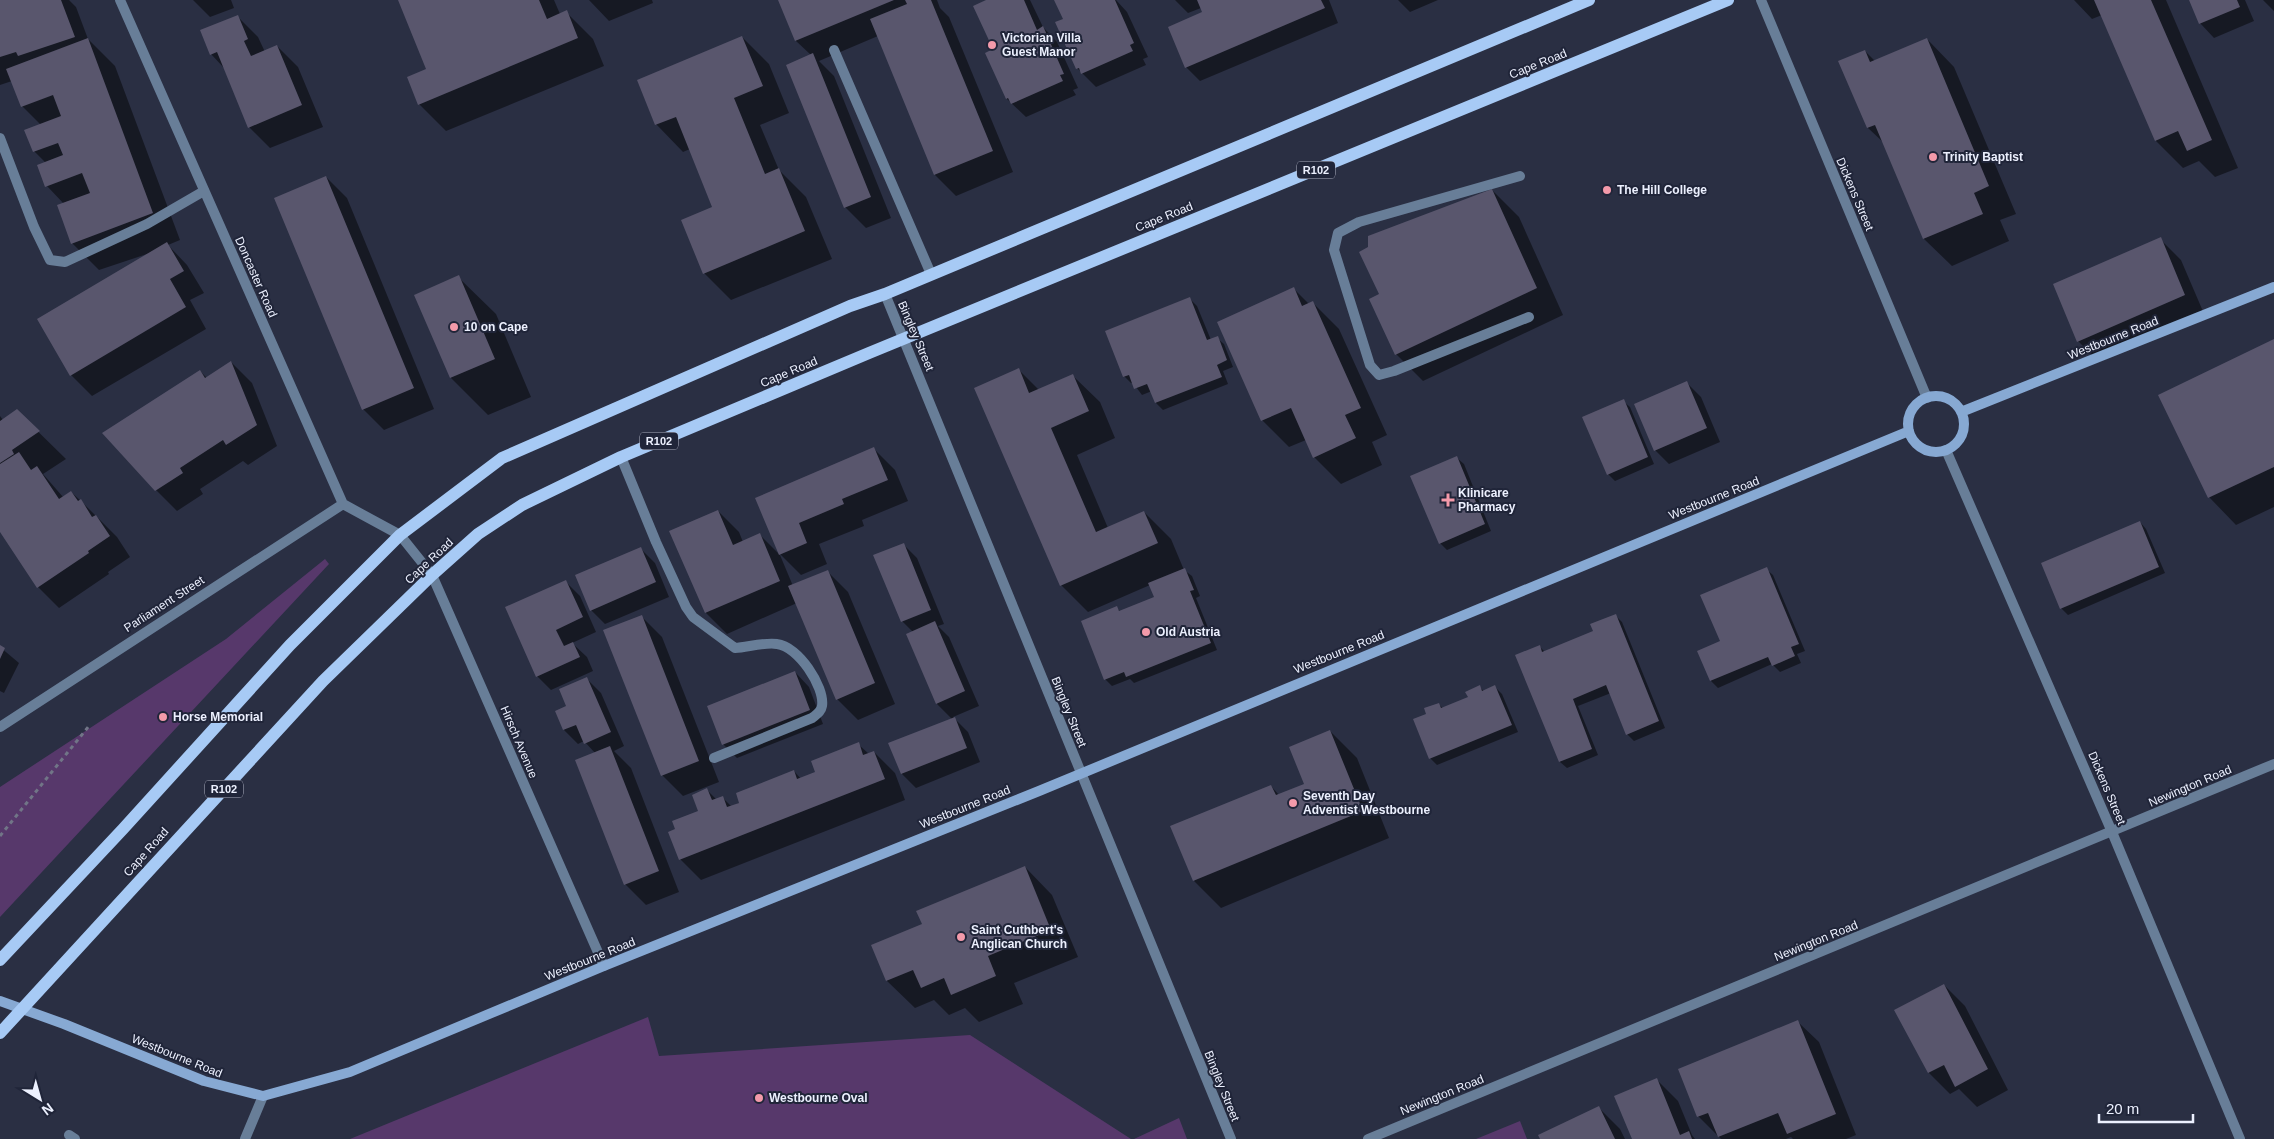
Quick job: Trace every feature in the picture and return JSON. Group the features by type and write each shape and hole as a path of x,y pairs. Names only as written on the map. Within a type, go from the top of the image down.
{"main road":[{"path":"0,960 123,830 290,645 400,535 502,458 850,306 885,294 1588,0"},
{"name":"Cape Road","path":"22,1009 323,681 432,575 478,534 522,505 621,457 1728,0"},
{"name":"R102","path":"0,1033 22,1009"}],"street":[{"name":"Doncaster Road","path":"120,0 343,504"},
{"name":"Dickens Street","path":"1761,0 1927,398"},
{"path":"834,50 931,274"},
{"path":"0,138 34,227 50,260 65,262 147,224 204,190"},
{"path":"1520,176 1359,222 1338,234 1334,250 1370,365 1379,375 1394,371 1529,317"},
{"name":"Westbourne Road","path":"1961,412 2274,287"},
{"name":"Bingley Street","path":"885,294 1230,1139"},
{"path":"1941,396 1950,400 1961,412 1964,421 1963,430 1954,445 1946,450 1927,450 1912,440 1908,421 1910,412 1916,405 1927,398 1941,396"},
{"name":"Westbourne Road","path":"0,1001 90,1035 204,1082 263,1096 350,1072 1909,431"},
{"name":"Dickens Street","path":"1946,450 2112,832 2240,1139"},
{"path":"621,457 656,542 686,607 693,617 735,648 778,644 791,649 809,668 821,696 822,705 819,712 812,718 714,758"},
{"path":"343,504 400,535"},
{"name":"Parliament Street","path":"0,726 343,504"},
{"name":"Hirsch Avenue","path":"400,535 432,575 604,966"},
{"name":"Newington Road","path":"1368,1139 2274,764"},
{"path":"245,1139 263,1096"}],"path":[{"path":"0,836 89,726"}],"shaded area":[{"path":"325,559 329,564 0,917 0,787 226,639"},
{"name":"Westbourne Oval","path":"648,1017 659,1056 970,1035 1131,1139 350,1139"},
{"path":"1179,1118 1187,1139 1134,1139"},
{"path":"1520,1121 1527,1139 1476,1139"}],"building":[{"path":"0,0 61,0 75,37 18,56 16,52 0,57"},
{"path":"398,0 539,0 547,19 567,10 578,38 418,105 407,77 426,69"},
{"path":"778,0 894,0 795,41"},
{"path":"905,0 931,0 993,151 934,175 870,19 907,4"},
{"path":"986,0 1024,0 1037,30 1043,26 1064,74 1060,75 1063,81 1011,104 1008,98 1006,99 985,53 993,49 973,6"},
{"path":"1054,0 1115,0 1134,43 1130,45 1133,51 1081,74 1079,68 1076,69 1055,22 1063,19"},
{"path":"1197,0 1321,0 1325,8 1185,68 1168,27 1202,12"},
{"path":"2094,0 2151,0 2212,140 2187,151 2178,131 2155,141"},
{"path":"2189,0 2237,0 2240,7 2199,24"},
{"path":"238,15 248,39 244,41 251,56 277,45 302,105 248,128 217,52 210,55 200,30"},
{"path":"742,36 763,86 734,98 765,174 779,168 805,231 703,274 681,220 712,207 676,117 655,125 637,80"},
{"path":"88,38 153,213 71,244 57,205 90,193 82,173 45,187 37,165 63,155 58,143 33,152 24,130 61,116 53,95 21,107 6,69"},
{"name":"Trinity Baptist","path":"1927,38 1989,186 1974,193 1983,214 1923,239 1875,125 1867,128 1838,61 1865,50 1870,62"},
{"path":"813,53 871,197 844,208 786,65"},
{"path":"326,176 414,388 362,410 274,198"},
{"path":"1492,189 1537,288 1395,355 1369,299 1379,294 1359,252 1368,247 1368,236"},
{"path":"2161,237 2185,295 2077,342 2053,284"},
{"path":"167,242 184,271 170,279 186,307 70,376 37,319"},
{"name":"10 on Cape","path":"459,275 495,359 450,378 414,295"},
{"path":"1294,287 1302,306 1313,301 1361,408 1345,415 1356,438 1313,458 1291,408 1261,421 1217,322"},
{"path":"1190,297 1207,340 1218,336 1227,360 1217,365 1222,377 1155,403 1147,384 1134,389 1129,375 1123,377 1105,331"},
{"path":"2274,339 2274,467 2208,498 2158,395"},
{"path":"231,361 257,425 226,445 223,440 180,468 183,473 155,491 102,433 200,370 205,378"},
{"path":"1019,368 1029,393 1073,374 1089,411 1051,428 1096,532 1144,511 1158,543 1060,586 974,388"},
{"path":"1687,381 1707,428 1654,451 1634,404"},
{"path":"1624,399 1648,457 1607,475 1582,417"},
{"path":"17,409 40,431 12,450 14,454 0,463 0,421"},
{"path":"874,447 888,480 842,499 844,504 799,523 807,543 779,555 755,498"},
{"path":"19,452 31,470 37,466 59,499 71,491 78,501 81,499 92,517 96,515 110,536 88,551 89,553 37,588 0,532 0,464"},
{"name":"Klinicare Pharmacy","path":"1457,456 1485,524 1439,544 1410,476"},
{"path":"718,510 733,545 760,533 780,581 705,613 669,531"},
{"path":"2140,521 2159,567 2060,609 2041,563"},
{"path":"904,543 931,610 901,622 873,555"},
{"path":"641,547 656,582 590,611 575,575"},
{"path":"1767,567 1799,644 1791,647 1795,656 1772,666 1768,657 1710,681 1697,651 1720,641 1700,595"},
{"name":"Old Austria","path":"1185,568 1194,590 1190,591 1211,643 1126,677 1124,672 1104,680 1081,621 1117,606 1119,611 1154,597 1148,583"},
{"path":"828,570 875,683 836,700 788,586"},
{"path":"566,580 583,617 556,630 564,646 573,642 580,657 536,677 505,607"},
{"path":"1616,614 1659,721 1626,735 1606,685 1573,699 1592,749 1559,762 1515,655 1540,645 1542,652 1593,631 1590,624"},
{"path":"642,615 699,761 661,776 603,630"},
{"path":"935,621 965,691 936,704 906,634"},
{"path":"0,645 5,648 0,659"},
{"path":"795,671 810,710 722,745 707,706"},
{"path":"587,677 611,732 584,744 576,725 563,730 555,711 566,706 559,689"},
{"path":"1480,685 1482,691 1495,685 1512,725 1429,759 1413,719 1426,714 1424,708 1439,703 1441,708 1468,697 1465,692"},
{"path":"955,717 967,748 901,774 888,743"},
{"name":"Seventh Day Adventist Westbourne","path":"1330,730 1363,811 1193,881 1170,826 1271,785 1276,795 1304,784 1289,747"},
{"path":"859,742 863,755 874,751 885,779 679,860 668,832 675,829 672,821 698,811 692,795 707,788 712,800 723,796 727,807 739,803 736,793 794,770 797,779 815,772 811,761"},
{"path":"610,746 659,871 624,885 575,760"},
{"name":"Saint Cuthbert's Anglican Church","path":"1025,866 1051,930 988,956 996,976 951,995 944,978 921,988 913,970 886,981 871,945 922,924 916,911"},
{"path":"1944,984 1988,1069 1955,1087 1944,1065 1928,1073 1894,1010"},
{"path":"1798,1020 1836,1114 1787,1134 1778,1113 1718,1137 1708,1113 1697,1117 1678,1069"},
{"path":"1657,1078 1680,1135 1689,1131 1692,1139 1632,1139 1614,1096"},
{"path":"1599,1106 1615,1139 1540,1139 1538,1135"}],"place":[{"name":"Victorian Villa Guest Manor","path":"992,45"},
{"name":"Trinity Baptist","path":"1933,157"},
{"name":"The Hill College","path":"1607,190"},
{"name":"10 on Cape","path":"454,327"},
{"name":"Klinicare Pharmacy","path":"1448,500"},
{"name":"Old Austria","path":"1146,632"},
{"name":"Horse Memorial","path":"163,717"},
{"name":"Seventh Day Adventist Westbourne","path":"1293,803"},
{"name":"Saint Cuthbert's Anglican Church","path":"961,937"},
{"name":"Westbourne Oval","path":"759,1098"}]}
